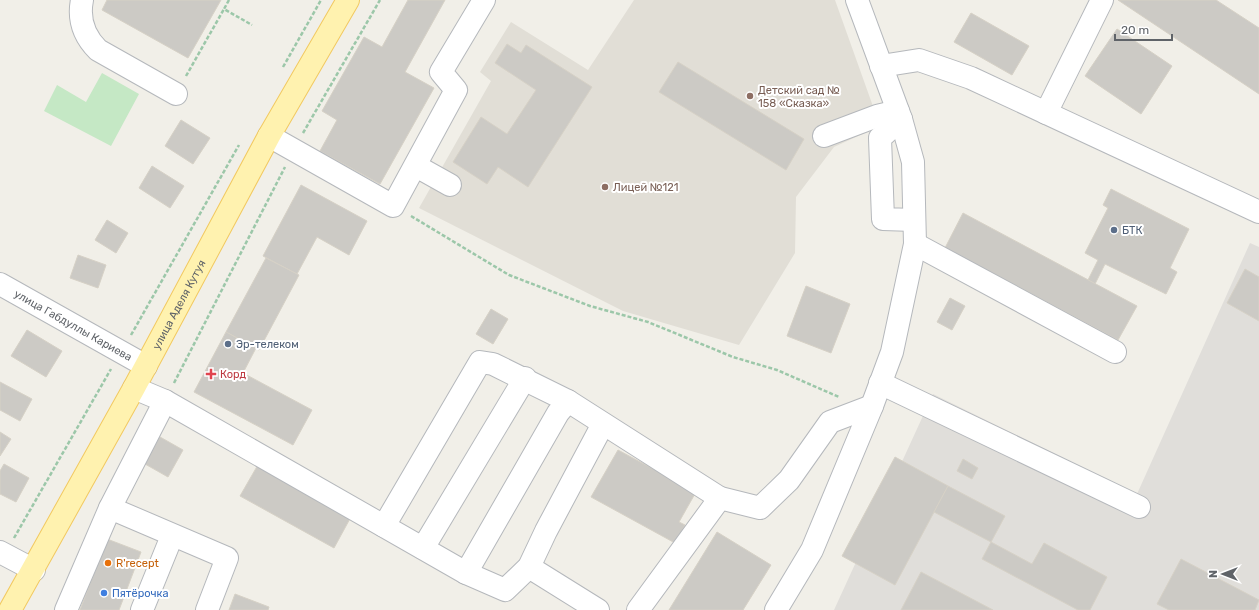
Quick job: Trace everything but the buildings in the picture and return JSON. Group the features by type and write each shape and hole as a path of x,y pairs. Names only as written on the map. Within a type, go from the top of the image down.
{"main road":[{"name":"улица Аделя Кутуя","path":"10,610 34,570 146,366 341,2"}],"street":[{"path":"82,0 82,23 87,36 93,45 98,50 176,94"},
{"path":"269,136 393,206 456,90 441,72 484,0"},
{"path":"776,610 812,550 872,406 892,352 915,244 913,162 899,115 856,0"},
{"path":"1046,113 1102,0"},
{"path":"881,66 919,60 971,78 1259,212"},
{"path":"824,136 877,116 899,115"},
{"path":"899,115 880,138 883,219 914,220"},
{"path":"416,166 450,185"},
{"path":"915,244 1115,352"},
{"name":"улица Габдуллы Кариева","path":"0,284 146,366"},
{"path":"384,526 480,362 493,364 525,378 568,401 663,460 720,498 760,508 789,480 830,422 872,406"},
{"path":"423,548 525,378"},
{"path":"880,383 1139,507"},
{"path":"134,388 165,400 466,573 505,590 529,567 546,531 603,424"},
{"path":"66,610 110,508 165,400"},
{"path":"466,573 558,412 568,401"},
{"path":"638,610 720,498"},
{"path":"110,508 172,536 227,558 207,610"},
{"path":"142,610 172,536"},
{"path":"2,553 34,570"},
{"path":"529,567 598,610"}],"path":[{"path":"176,94 228,0"},
{"path":"282,69 321,0"},
{"path":"165,400 294,149 380,0"},
{"path":"224,9 252,25"},
{"path":"2,553 121,352 243,138"},
{"path":"393,206 509,275 590,306 648,322 733,357 777,370 832,395 872,406"}],"shaded area":[{"name":"Лицей №121","path":"634,0 835,0 880,126 834,147 796,197 795,253 739,345 623,311 419,208 491,81 480,72 511,22 588,70"},
{"path":"1250,243 1259,247 1259,610 834,610 933,394 1137,494"}],"green space":[{"path":"102,73 139,94 111,146 44,111 57,85 86,102"}],"place":[{"name":"Детский сад № 158 «Сказка»","path":"750,96"},
{"name":"Лицей №121","path":"605,187"},
{"name":"БТК","path":"1114,230"},
{"name":"Эр-телеком","path":"228,344"},
{"name":"Корд","path":"211,374"},
{"name":"R'recept","path":"108,563"},
{"name":"Пятёрочка","path":"104,593"}]}
